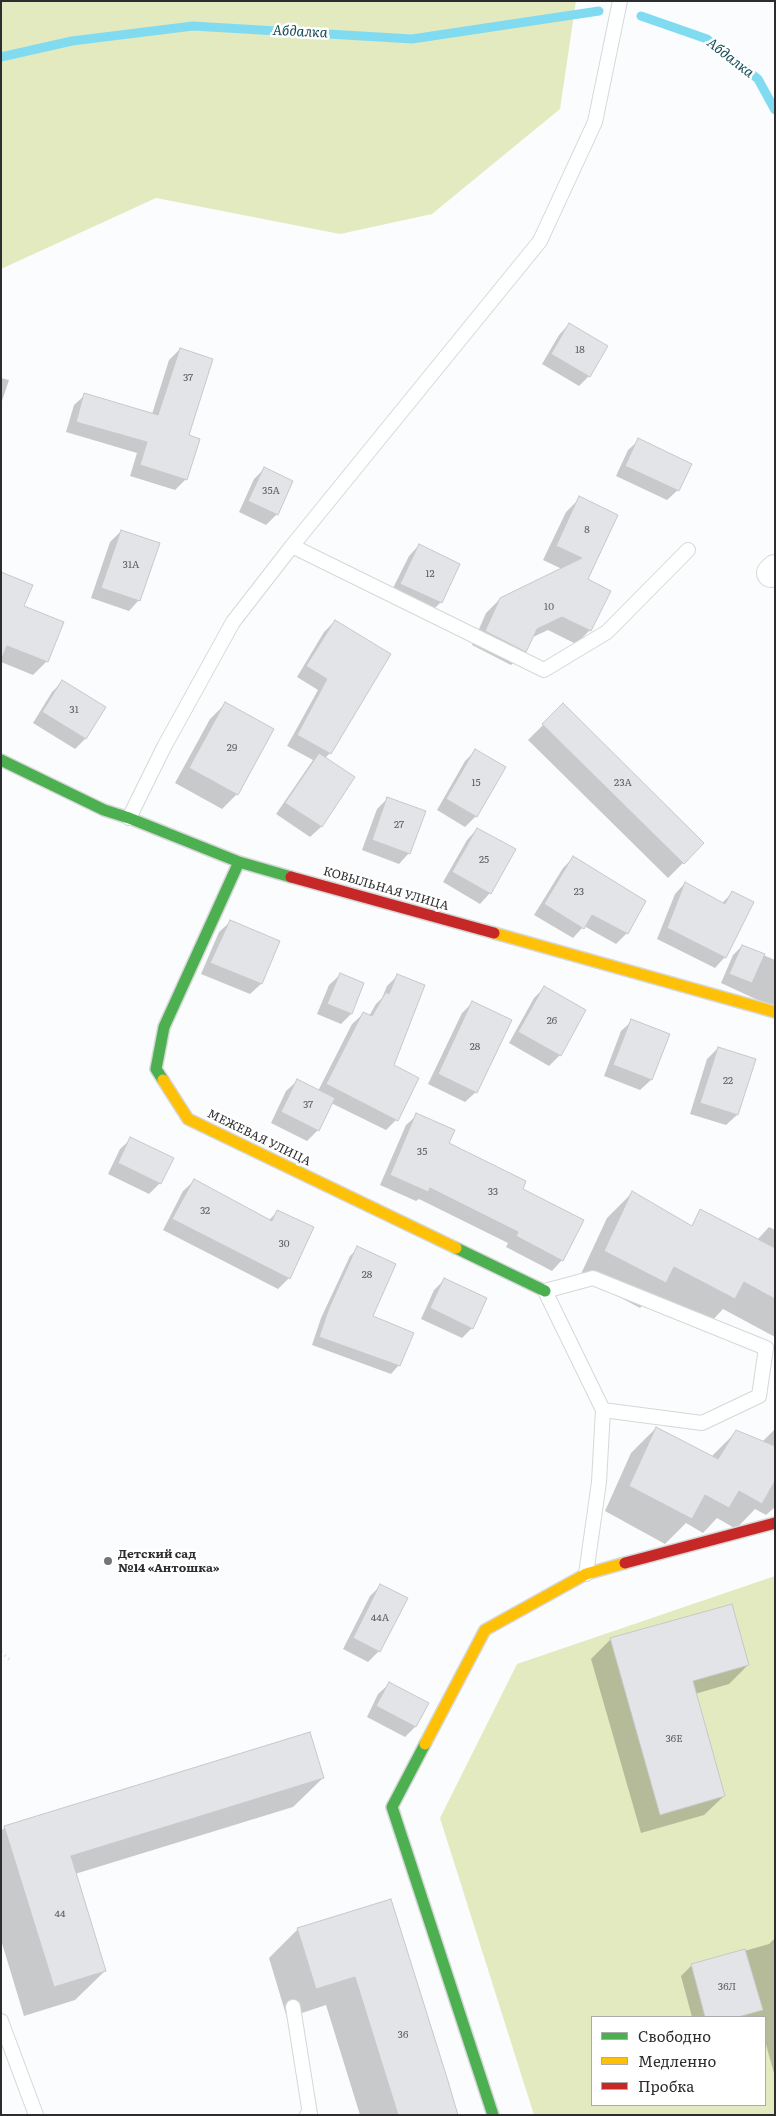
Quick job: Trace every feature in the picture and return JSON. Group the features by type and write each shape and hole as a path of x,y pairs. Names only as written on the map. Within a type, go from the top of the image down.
{"street":[{"name":"КОВЫЛЬНАЯ УЛИЦА","path":"1,760 104,810 129,818 239,862 775,1012"},
{"name":"МЕЖЕВАЯ УЛИЦА","path":"239,862 164,1026 156,1069 188,1119 546,1291"},
{"path":"494,2115 392,1807 485,1630 586,1574 775,1523"}],"lane":[{"path":"129,818 164,747 233,622 292,546 540,241 595,122 620,1"},
{"path":"292,546 544,670 607,632 688,550"},
{"path":"586,1574 599,1482 603,1410 546,1291 593,1278 766,1348 760,1396 702,1423 603,1410"},
{"path":"293,2007 310,2114 307,2115"},
{"path":"1,2021 36,2115"}],"path":[{"path":"1,1652 12,1662"}],"green space":[{"path":"1,1 576,1 560,109 432,214 340,234 156,198 1,269"},
{"path":"775,1576 775,2115 534,2115 440,1818 517,1664"}],"building":[{"path":"569,323 608,346 590,377 551,354"},
{"path":"180,348 213,359 189,435 200,439 187,480 140,465 147,442 76,422 84,393 158,415"},
{"path":"638,438 692,464 679,491 625,466"},
{"path":"264,467 293,481 278,515 248,501"},
{"path":"579,496 618,515 588,579 611,591 591,631 562,617 537,629 526,652 485,631 500,598 582,558 556,546"},
{"path":"121,530 160,543 140,601 101,588"},
{"path":"419,544 460,564 442,603 400,584"},
{"path":"1,572 33,585 24,606 64,622 48,662 7,646 1,660"},
{"path":"335,620 391,654 331,754 297,735 327,679 306,666"},
{"path":"62,680 106,707 86,739 42,712"},
{"path":"225,702 274,729 238,795 189,768"},
{"path":"563,703 704,843 684,864 542,724"},
{"path":"475,749 506,767 477,817 446,799"},
{"path":"319,753 355,777 322,827 285,803"},
{"path":"387,797 426,811 410,854 372,840"},
{"path":"477,828 516,849 491,894 452,872"},
{"path":"573,856 646,901 628,934 592,915 584,929 544,904"},
{"path":"685,882 725,904 732,891 754,902 726,958 667,928"},
{"path":"230,920 280,941 262,984 210,963"},
{"path":"742,945 765,954 752,983 729,974"},
{"path":"340,973 364,983 352,1014 327,1004"},
{"path":"397,974 425,985 394,1065 419,1078 398,1121 326,1084 363,1012 372,1016 386,992 389,994"},
{"path":"544,986 586,1010 561,1056 518,1032"},
{"path":"472,1001 512,1020 477,1093 438,1074"},
{"path":"631,1019 670,1034 652,1080 613,1065"},
{"path":"718,1047 756,1059 738,1115 700,1103"},
{"path":"297,1079 335,1098 319,1131 281,1112"},
{"path":"416,1113 455,1130 449,1143 526,1181 523,1189 584,1220 563,1261 516,1236 518,1232 430,1188 428,1192 390,1175"},
{"path":"130,1137 174,1158 161,1184 118,1163"},
{"path":"194,1179 272,1221 277,1210 314,1227 290,1279 172,1219"},
{"path":"632,1191 692,1226 700,1209 775,1248 775,1299 744,1282 735,1299 674,1267 666,1283 604,1251"},
{"path":"357,1246 396,1264 373,1316 414,1333 400,1366 319,1337 329,1308"},
{"path":"444,1278 487,1298 473,1329 430,1308"},
{"path":"656,1427 718,1459 736,1430 775,1446 775,1481 762,1504 739,1491 729,1508 705,1495 692,1519 629,1486"},
{"path":"380,1584 408,1598 380,1652 353,1638"},
{"path":"732,1604 749,1665 693,1681 725,1796 660,1815 610,1638"},
{"path":"389,1682 429,1703 416,1727 376,1706"},
{"path":"310,1732 324,1778 71,1856 106,1971 54,1987 4,1826"},
{"path":"391,1899 458,2115 398,2115 355,1977 316,1989 297,1928"},
{"path":"745,1949 763,2010 742,2016 705,2016 691,1964"}],"waterway":[{"name":"Абдалка","path":"1,57 72,41 193,26 412,39 599,11"},
{"name":"Абдалка","path":"641,16 707,39 758,79 775,110"}],"traffic: fast":[{"path":"1,760 104,810 129,818 239,862 291,877"},
{"path":"163,1080 156,1069 164,1027 239,862"},
{"path":"456,1248 545,1291"},
{"path":"425,1744 392,1807 493,2115"}],"traffic: slow":[{"path":"494,933 775,1012"},
{"path":"163,1080 188,1119 456,1248"},
{"path":"425,1744 485,1630 586,1574 625,1563"}],"traffic: jam":[{"path":"291,877 494,933"},
{"path":"625,1563 775,1523"}],"place":[{"name":"Детский сад №14 «Антошка»","path":"108,1561"}]}
